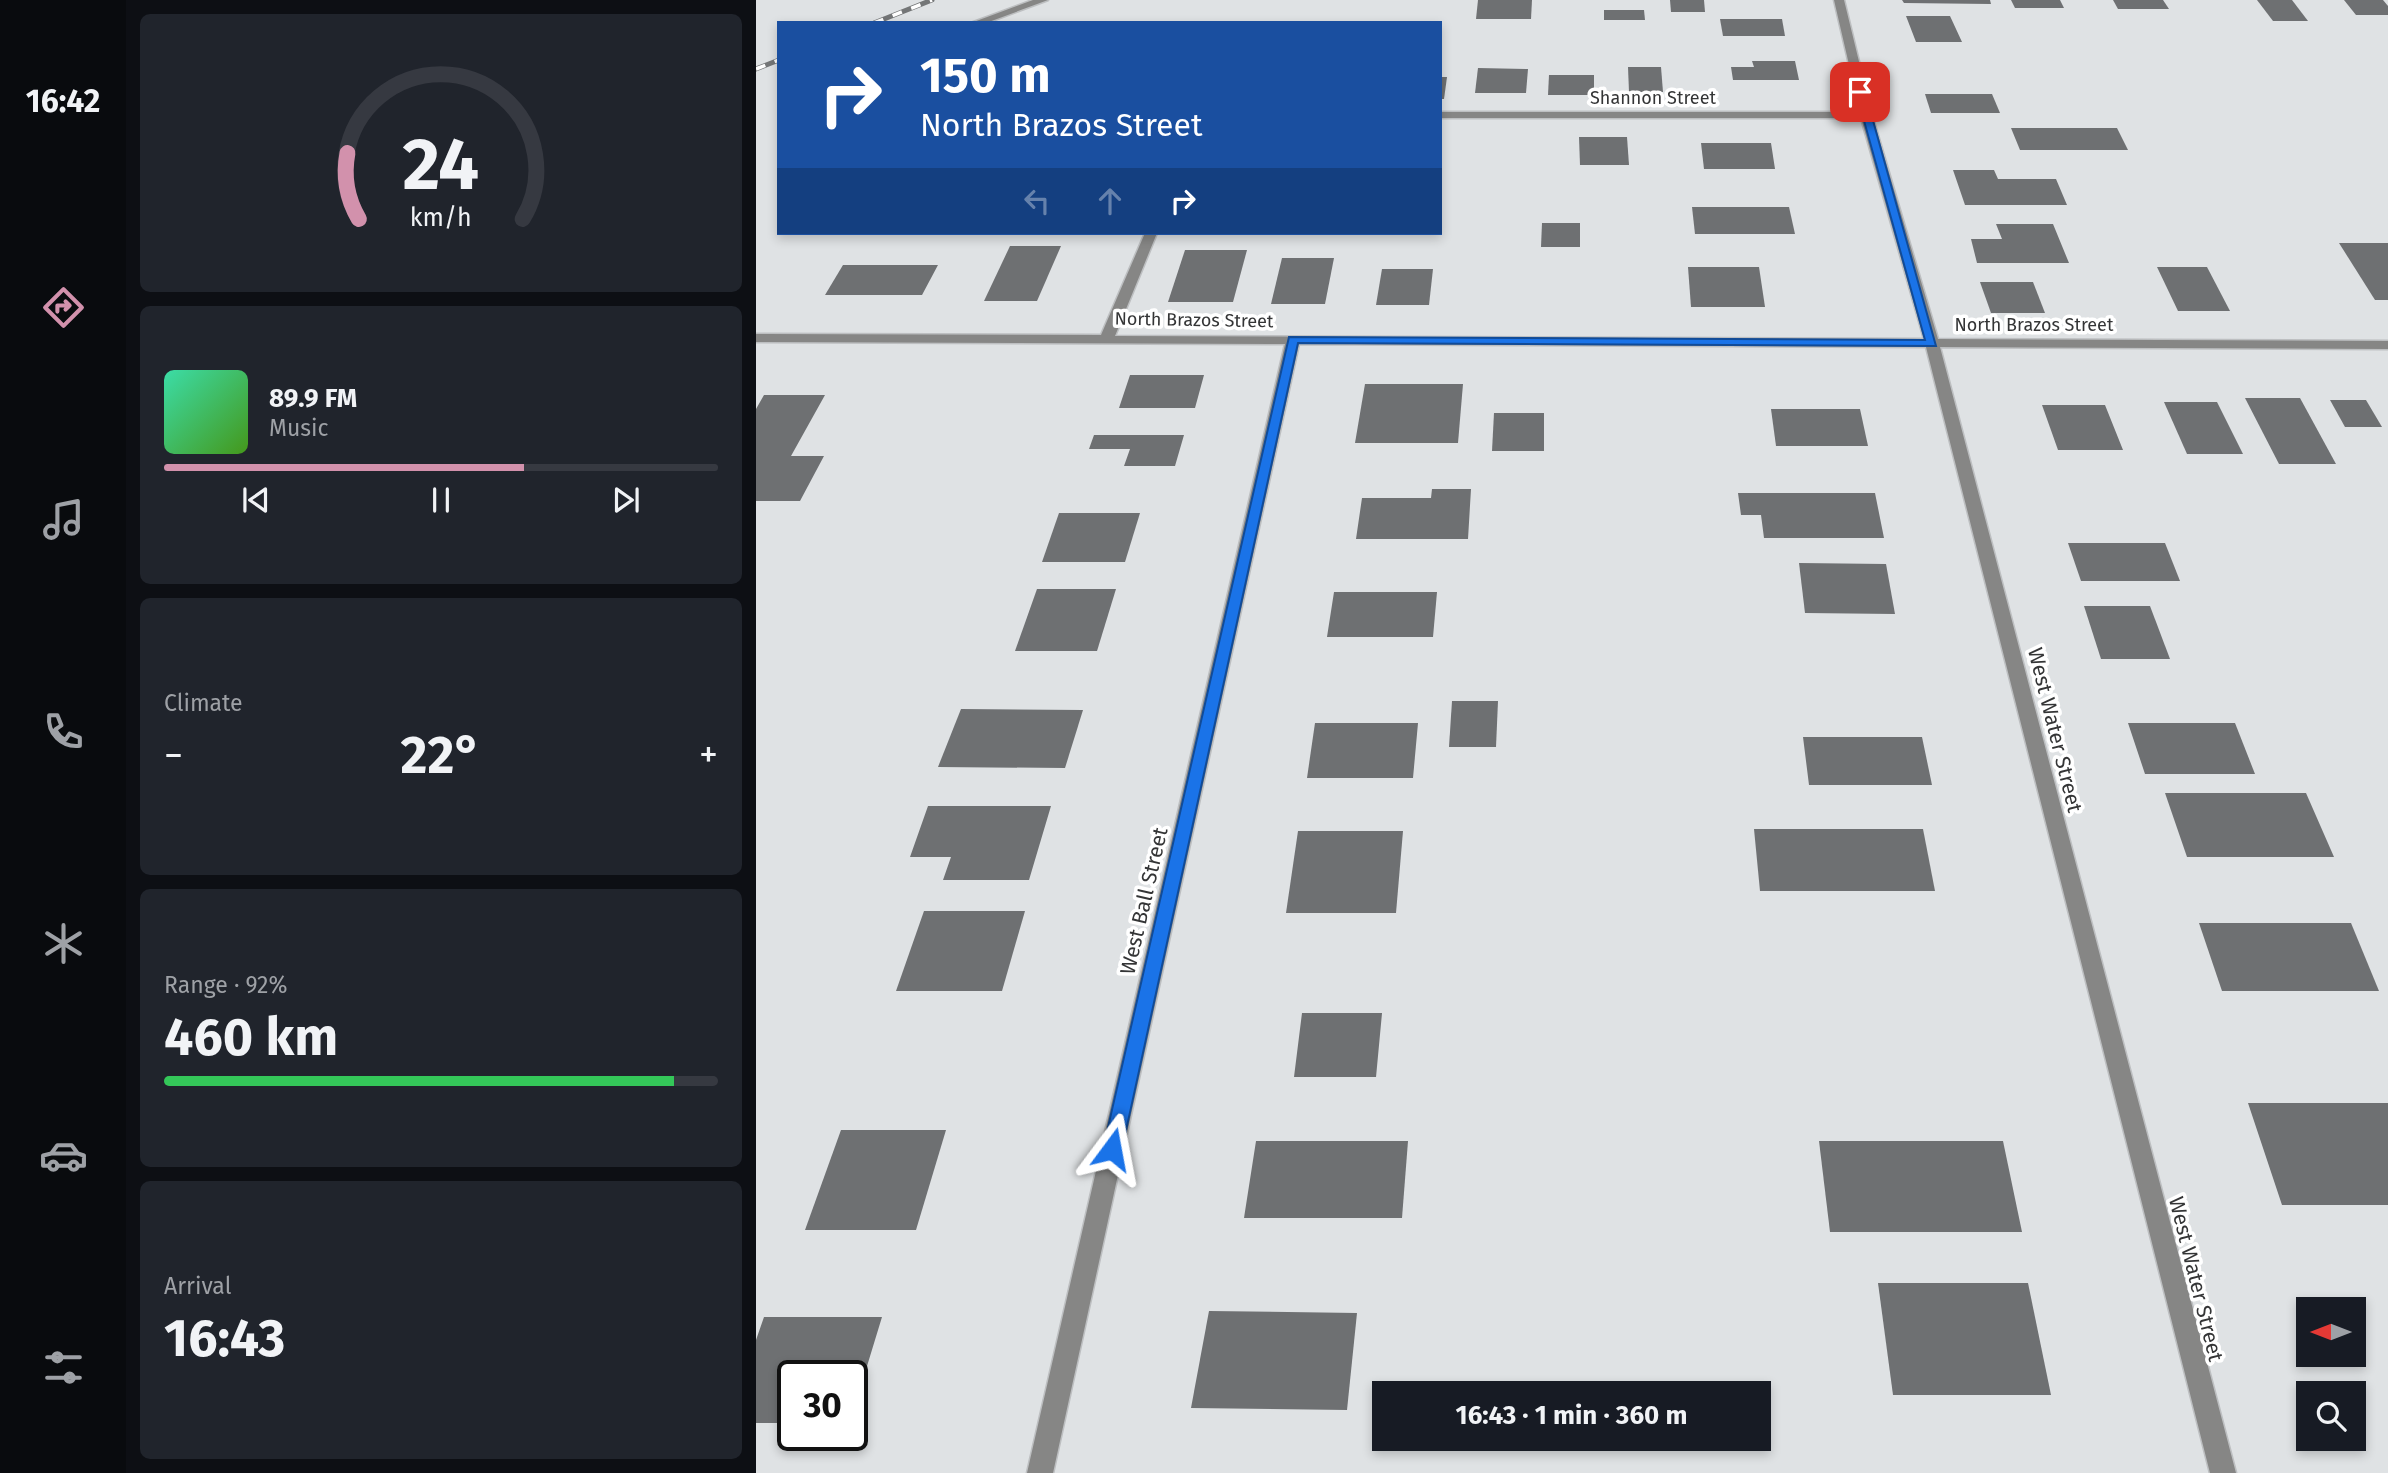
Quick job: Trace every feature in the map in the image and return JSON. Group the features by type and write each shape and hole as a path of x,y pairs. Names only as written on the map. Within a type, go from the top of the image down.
{"street":[{"path":"982,21 1043,0"},
{"name":"West Water Street","path":"1839,0 1866,116 1932,343 2223,1473"},
{"name":"Shannon Street","path":"1442,115 1866,116"},
{"path":"1107,338 1150,235"},
{"name":"North Brazos Street","path":"756,338 2388,345"},
{"name":"West Ball Street","path":"1040,1473 1293,340"}],"building":[{"path":"1478,0 1532,0 1531,19 1476,19"},
{"path":"1670,0 1704,0 1705,12 1671,12"},
{"path":"1902,0 1990,0 1991,4 1904,3"},
{"path":"2011,0 2060,0 2064,8 2015,8"},
{"path":"2113,0 2163,0 2169,9 2118,9"},
{"path":"2257,0 2292,0 2308,21 2273,21"},
{"path":"2344,0 2383,0 2388,6 2388,15 2356,15"},
{"path":"1604,10 1644,10 1645,20 1604,20"},
{"path":"1906,16 1950,16 1962,42 1916,42"},
{"path":"1720,19 1782,19 1785,36 1723,36"},
{"path":"1752,61 1795,61 1799,80 1733,80 1731,67 1754,67"},
{"path":"1628,67 1661,67 1663,92 1629,92"},
{"path":"1478,68 1528,69 1526,93 1475,93"},
{"path":"1549,75 1594,75 1594,95 1548,95"},
{"path":"1442,77 1447,77 1444,99"},
{"path":"1925,94 1992,94 2000,113 1931,113"},
{"path":"2011,128 2117,128 2128,150 2020,150"},
{"path":"1579,137 1627,137 1629,165 1580,165"},
{"path":"1701,143 1771,143 1775,169 1704,169"},
{"path":"1953,170 1994,170 1998,179 2056,179 2067,205 1965,205"},
{"path":"1692,207 1789,207 1795,234 1695,234"},
{"path":"1542,223 1580,223 1580,247 1541,247"},
{"path":"1996,224 2053,224 2069,263 1977,263 1971,239 2002,239"},
{"path":"2339,243 2388,243 2388,300 2375,300"},
{"path":"1010,246 1061,246 1037,301 984,301"},
{"path":"1185,250 1247,250 1233,302 1168,302"},
{"path":"1282,258 1334,258 1325,304 1271,304"},
{"path":"843,265 938,265 922,295 825,295"},
{"path":"1688,267 1759,267 1765,307 1691,307"},
{"path":"2157,267 2207,267 2230,311 2178,311"},
{"path":"1382,269 1433,269 1429,305 1376,305"},
{"path":"1980,282 2033,282 2045,313 1991,313"},
{"path":"1130,375 1204,375 1195,408 1119,408"},
{"path":"1365,384 1463,384 1458,443 1355,443"},
{"path":"764,395 825,395 791,456 824,456 800,501 756,501 756,409"},
{"path":"2245,398 2300,398 2336,464 2279,464"},
{"path":"2330,400 2366,400 2382,427 2345,427"},
{"path":"2164,402 2217,402 2243,454 2187,454"},
{"path":"2042,405 2105,405 2123,450 2058,450"},
{"path":"1771,409 1860,409 1868,446 1776,446"},
{"path":"1494,413 1544,413 1544,451 1492,451"},
{"path":"1094,435 1184,435 1175,466 1124,466 1130,449 1089,449"},
{"path":"1432,489 1471,489 1468,539 1356,539 1362,498 1431,498"},
{"path":"1738,493 1875,493 1884,538 1764,538 1761,515 1741,515"},
{"path":"1059,513 1140,513 1125,562 1042,562"},
{"path":"2068,543 2165,543 2180,581 2081,581"},
{"path":"1799,563 1886,564 1895,614 1805,613"},
{"path":"1037,589 1116,589 1097,651 1015,651"},
{"path":"1334,592 1437,592 1433,637 1327,637"},
{"path":"2084,606 2150,606 2170,659 2101,659"},
{"path":"1452,701 1498,701 1496,747 1449,747"},
{"path":"961,709 1083,710 1065,768 938,767"},
{"path":"1315,723 1418,723 1413,778 1307,778"},
{"path":"2128,723 2235,723 2255,774 2145,774"},
{"path":"1803,737 1922,737 1932,785 1809,785"},
{"path":"2165,793 2306,793 2334,857 2187,857"},
{"path":"928,806 1051,806 1029,880 943,880 951,857 910,857"},
{"path":"1754,829 1923,829 1935,891 1760,891"},
{"path":"1298,831 1403,831 1396,913 1286,913"},
{"path":"924,911 1025,911 1002,991 896,991"},
{"path":"2199,923 2351,923 2379,991 2222,991"},
{"path":"1302,1013 1382,1013 1376,1077 1294,1077"},
{"path":"2248,1103 2388,1103 2388,1205 2282,1205"},
{"path":"841,1130 946,1130 916,1230 805,1230"},
{"path":"1256,1141 1408,1141 1402,1218 1244,1218"},
{"path":"1819,1141 2003,1141 2022,1232 1830,1232"},
{"path":"1878,1283 2028,1283 2051,1395 1893,1395"},
{"path":"1209,1311 1357,1313 1347,1410 1191,1408"},
{"path":"764,1317 882,1317 868,1363 868,1360 777,1360 777,1423 756,1423 756,1340"}],"railway":[{"path":"879,21 932,0"},
{"path":"756,69 777,61"}],"route":[{"path":"1112,1149 1293,340 1932,343 1860,92"}]}
